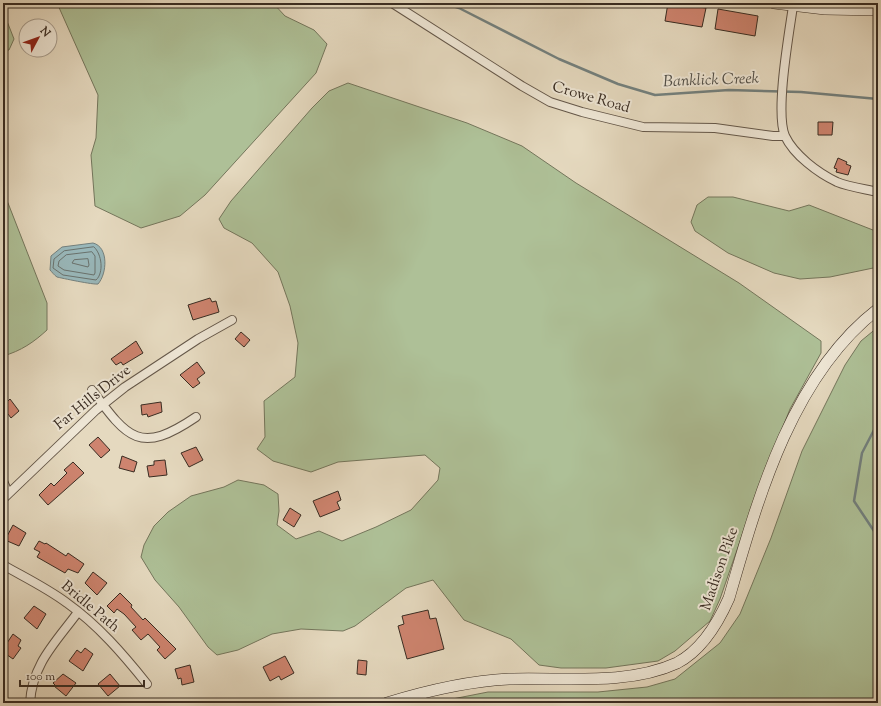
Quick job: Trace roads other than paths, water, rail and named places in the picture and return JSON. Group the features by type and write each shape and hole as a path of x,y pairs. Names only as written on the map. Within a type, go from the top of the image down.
{"street":[{"name":"Crowe Road","path":"392,3 522,86 550,102 582,112 643,127 715,128 773,136 785,136"},
{"path":"774,3 793,6 878,10"},
{"path":"793,6 781,115 785,136 795,151 821,172 837,182 878,192"},
{"name":"Madison Pike","path":"387,703 422,693 466,684 508,679 638,675 677,662 686,657 712,631 722,614 760,498 802,400 832,354 846,338 878,309"},
{"name":"Far Hills Drive","path":"6,496 103,405 125,387 198,339 232,320"},
{"path":"92,390 127,432 146,439 168,434 196,417"},
{"path":"3,481 6,496"},
{"name":"Bridle Path","path":"3,565 49,591 78,612 124,656 147,684"},
{"path":"30,703 32,683 39,664 78,612"}],"water":[{"path":"93,243 102,250 105,261 105,268 98,284 57,277 50,270 51,256 62,247"}],"waterway":[{"name":"Banklick Creek","path":"444,3 459,8 559,59 618,84 655,95 729,90 801,92 878,99"},
{"path":"878,426 875,428 862,453 854,501 878,537"}]}
